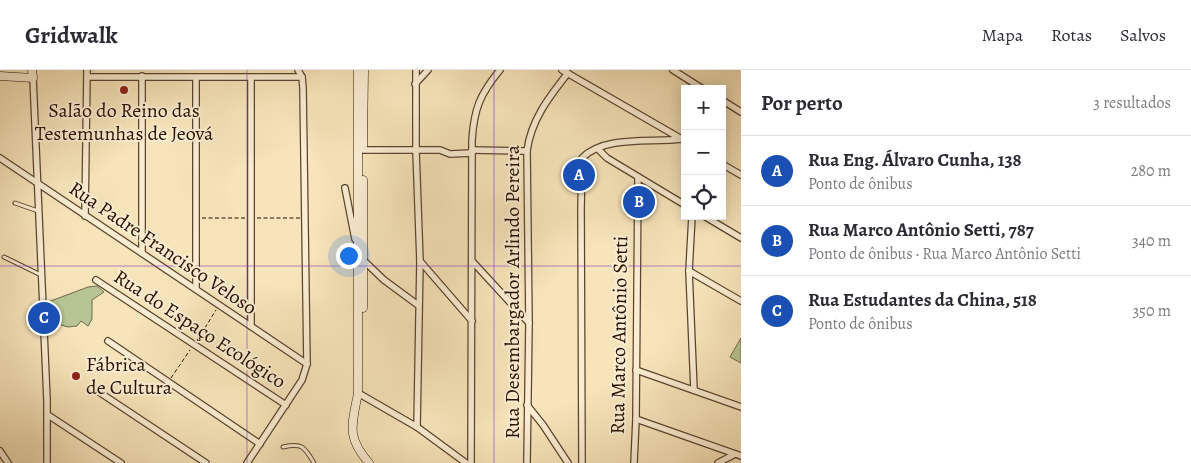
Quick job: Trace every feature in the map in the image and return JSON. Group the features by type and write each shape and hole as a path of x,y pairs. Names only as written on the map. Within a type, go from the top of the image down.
{"street":[{"path":"85,216 87,70"},
{"path":"105,76 116,70"},
{"path":"247,463 302,380 307,364 302,78 298,70"},
{"path":"358,70 360,395"},
{"path":"364,70 360,395 353,424 353,440 369,463"},
{"path":"416,70 416,151 420,261 417,427"},
{"path":"416,84 428,70"},
{"path":"471,463 472,151 475,110 487,86 500,70"},
{"path":"672,70 696,85"},
{"path":"565,72 681,139"},
{"name":"Rua Desembargador Arlindo Pereira","path":"527,463 530,323 527,151 530,132 538,115 565,72"},
{"path":"0,76 32,74 48,415 46,463"},
{"path":"142,76 142,253"},
{"path":"87,77 302,78"},
{"path":"196,78 196,289"},
{"path":"251,78 251,326"},
{"path":"726,103 741,112"},
{"path":"582,463 581,163 586,155 620,142 681,140"},
{"path":"598,149 607,158 681,203"},
{"path":"363,150 442,150 450,154 472,151 527,151"},
{"name":"Rua Padre Francisco Veloso","path":"0,158 307,364"},
{"path":"726,166 741,175"},
{"name":"Rua Marco Antônio Setti","path":"634,463 638,177"},
{"path":"345,188 358,253 363,261 384,280 418,306"},
{"path":"692,220 689,271 694,390"},
{"path":"711,220 741,238"},
{"path":"420,261 472,321"},
{"path":"472,261 530,323"},
{"path":"689,271 741,301"},
{"name":"Rua do Espaço Ecológico","path":"96,280 286,405"},
{"path":"108,342 260,444"},
{"path":"636,370 741,408"},
{"path":"96,390 206,463"},
{"path":"360,395 417,427 466,463"},
{"path":"527,405 543,425 568,463"},
{"path":"48,415 121,463"},
{"path":"636,419 738,455"},
{"path":"0,451 8,463"},
{"path":"718,463 738,455"}],"lane":[{"path":"15,203 38,211"},
{"path":"4,257 41,275"},
{"path":"283,447 296,444 301,446 314,463"}],"green space":[{"path":"97,286 104,292 92,300 92,319 88,326 81,321 77,326 68,327 61,325 59,321 51,319 48,302 88,287"},
{"path":"741,338 741,363 730,357"}],"place":[{"name":"Salão do Reino das Testemunhas de Jeová","path":"124,90"},
{"name":"Rua Eng. Álvaro Cunha, 138","path":"579,175"},
{"name":"Rua Marco Antônio Setti, 787","path":"639,202"},
{"name":"Rua Estudantes da China, 518","path":"44,318"},
{"name":"Fábrica de Cultura","path":"76,376"}]}
